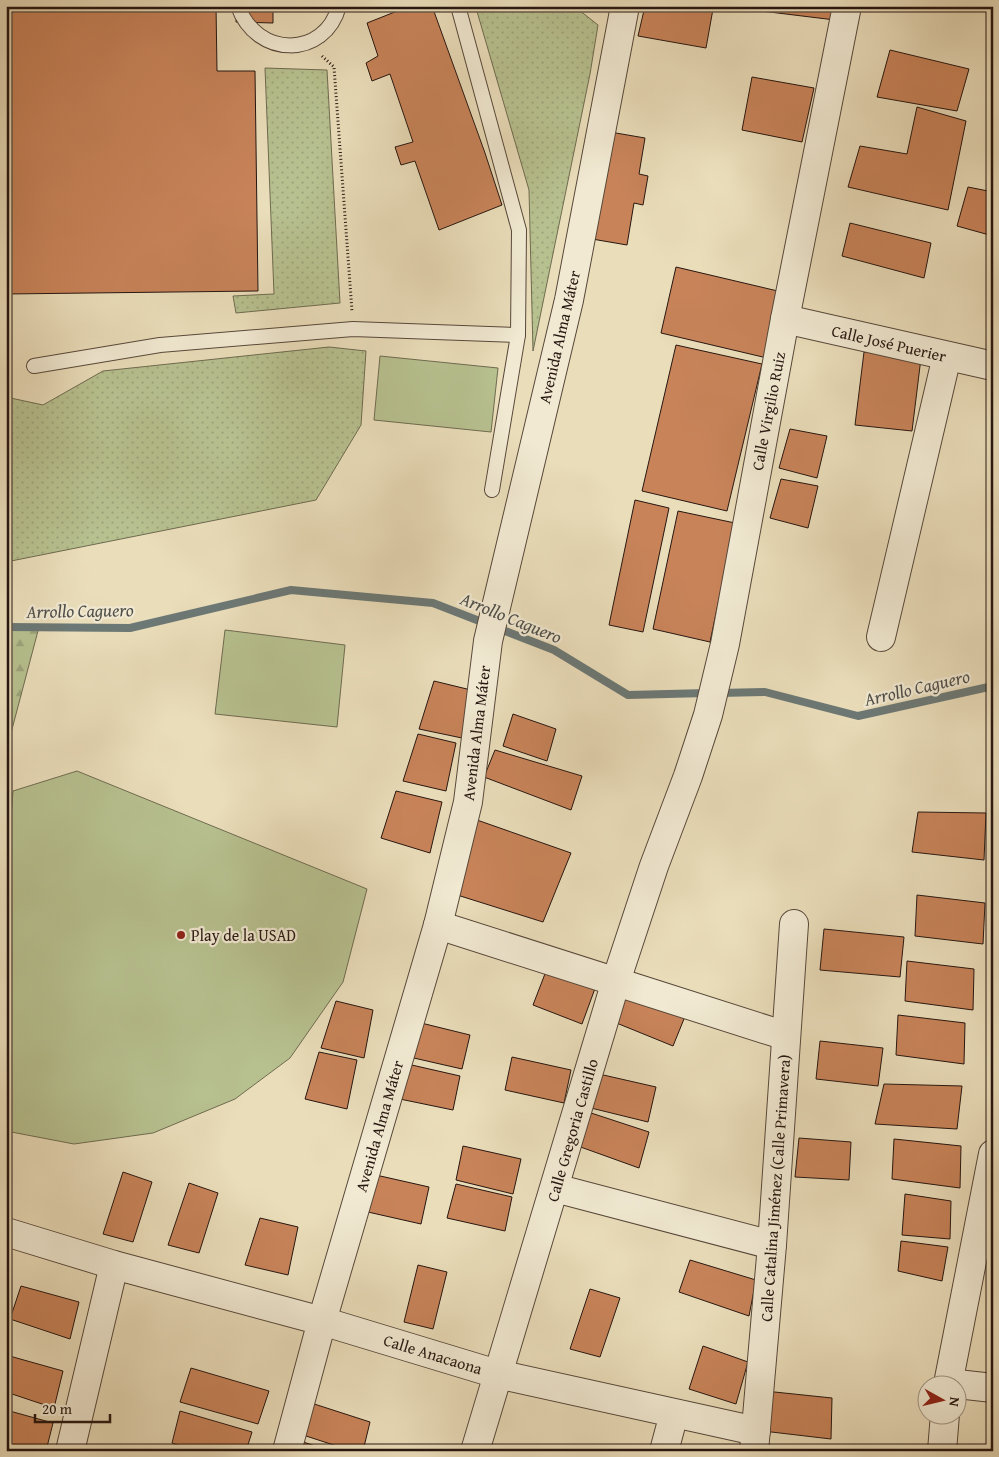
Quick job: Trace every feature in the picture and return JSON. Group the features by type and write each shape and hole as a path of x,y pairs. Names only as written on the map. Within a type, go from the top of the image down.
{"street":[{"name":"Avenida Alma Máter","path":"287,1451 322,1321 438,925 468,802 488,641 568,300 625,6"},
{"name":"Calle Virgilio Ruiz","path":"674,811 694,758 718,671 847,6"},
{"name":"Calle José Puerier","path":"785,319 948,356 991,357"},
{"path":"881,638 948,356"},
{"name":"Calle Gregoria Castillo","path":"475,1451 616,981 674,811"},
{"name":"Calle Catalina Jiménez (Calle Primavera)","path":"755,1441 772,1245 794,924"},
{"path":"438,925 786,1036"},
{"path":"950,1374 993,1154"},
{"path":"555,1188 772,1245"},
{"name":"Calle Anacaona","path":"6,1232 114,1265 322,1321 497,1374 674,1414 755,1441"},
{"path":"70,1451 114,1265"},
{"path":"966,1386 993,1388"},
{"path":"664,1451 674,1414"},
{"path":"942,1451 944,1424"}],"lane":[{"path":"238,6 246,24 258,36 271,43 290,46 308,42 320,35 332,23 340,6"},
{"path":"458,6 519,230 518,335 492,490"},
{"path":"34,366 160,345 353,329 518,335"}],"path":[{"path":"334,67 353,329"}],"green space":[{"path":"574,6 598,25 590,74 533,351 529,190 476,8"},
{"path":"265,68 327,70 340,303 236,313 233,296 274,294"},
{"path":"329,347 366,351 361,425 316,500 6,562 6,397 43,405 103,371"},
{"path":"380,356 498,368 491,432 374,420"},
{"path":"6,627 39,627 6,752"},
{"path":"225,630 345,645 337,727 215,714"},
{"name":"Play de la USAD","path":"77,771 367,889 343,982 290,1058 235,1099 153,1133 74,1144 6,1131 6,884 13,791"}],"building":[{"path":"6,6 216,6 217,71 255,71 258,291 6,294"},
{"path":"237,6 273,6 273,23 236,22"},
{"path":"410,6 432,6 502,205 439,230 415,161 401,165 395,147 413,142 390,74 372,81 366,63 378,56 367,23"},
{"path":"645,6 703,6 713,9 706,48 638,36"},
{"path":"753,6 836,6 835,20 753,10"},
{"path":"890,50 969,69 957,111 877,97"},
{"path":"752,77 814,88 802,142 742,130"},
{"path":"917,107 966,121 948,210 848,187 860,146 907,154"},
{"path":"610,132 645,138 639,174 648,176 643,205 634,203 627,245 592,239"},
{"path":"968,187 993,192 993,236 957,226"},
{"path":"850,223 931,243 924,278 842,256"},
{"path":"676,267 782,292 767,358 661,333"},
{"path":"676,345 762,364 727,511 642,491"},
{"path":"864,352 921,358 912,431 855,425"},
{"path":"790,429 827,436 817,478 779,468"},
{"path":"781,479 818,486 808,528 770,518"},
{"path":"635,500 669,508 643,632 609,625"},
{"path":"678,511 735,523 710,642 653,629"},
{"path":"434,681 471,690 462,738 419,729"},
{"path":"513,714 556,729 547,761 503,746"},
{"path":"418,734 456,743 446,791 403,781"},
{"path":"495,750 582,776 571,810 484,777"},
{"path":"396,791 442,802 430,853 381,838"},
{"path":"918,812 986,813 984,860 912,852"},
{"path":"477,820 571,853 543,922 454,894"},
{"path":"917,895 985,903 983,944 915,936"},
{"path":"824,929 904,937 900,977 820,970"},
{"path":"907,961 974,969 973,1010 905,1001"},
{"path":"548,966 597,983 582,1024 533,1005"},
{"path":"626,990 686,1014 673,1046 614,1022"},
{"path":"336,1001 373,1010 364,1058 321,1048"},
{"path":"898,1015 965,1023 964,1064 896,1055"},
{"path":"413,1021 470,1035 462,1069 405,1056"},
{"path":"820,1041 883,1048 878,1086 816,1079"},
{"path":"319,1052 357,1060 347,1109 305,1099"},
{"path":"512,1057 571,1070 564,1103 505,1090"},
{"path":"403,1063 460,1076 453,1110 395,1098"},
{"path":"599,1074 656,1087 648,1122 591,1108"},
{"path":"884,1084 962,1086 957,1129 875,1124"},
{"path":"588,1112 649,1132 639,1168 575,1145"},
{"path":"799,1138 851,1142 849,1180 795,1177"},
{"path":"894,1139 961,1146 960,1188 892,1179"},
{"path":"463,1146 521,1159 513,1194 456,1180"},
{"path":"123,1172 152,1182 133,1242 103,1234"},
{"path":"367,1173 429,1187 421,1224 359,1210"},
{"path":"189,1183 218,1193 199,1253 168,1245"},
{"path":"456,1184 512,1197 505,1231 447,1218"},
{"path":"905,1194 951,1201 950,1239 902,1235"},
{"path":"260,1218 298,1227 288,1275 245,1265"},
{"path":"901,1241 948,1247 942,1281 898,1271"},
{"path":"690,1260 756,1280 749,1316 679,1292"},
{"path":"418,1265 447,1272 433,1329 404,1322"},
{"path":"21,1286 79,1302 70,1339 10,1319"},
{"path":"590,1289 620,1298 600,1357 570,1349"},
{"path":"703,1346 748,1362 736,1404 689,1389"},
{"path":"6,1355 63,1371 54,1408 6,1392"},
{"path":"191,1368 269,1391 258,1424 180,1402"},
{"path":"765,1391 832,1398 831,1439 763,1431"},
{"path":"308,1402 370,1422 363,1451 352,1451 300,1434"},
{"path":"6,1410 53,1423 46,1451 16,1451 6,1447"},
{"path":"180,1411 252,1432 246,1451 194,1451 172,1443"},
{"path":"297,1440 331,1451 294,1451"},
{"path":"758,1444 822,1451 758,1451"}],"waterway":[{"name":"Arrollo Caguero","path":"6,627 130,628 291,590 433,603 554,650 628,695 707,693"},
{"name":"Arrollo Caguero","path":"719,693 765,692 858,716 993,686"}],"place":[{"name":"Play de la USAD","path":"181,935"}]}
